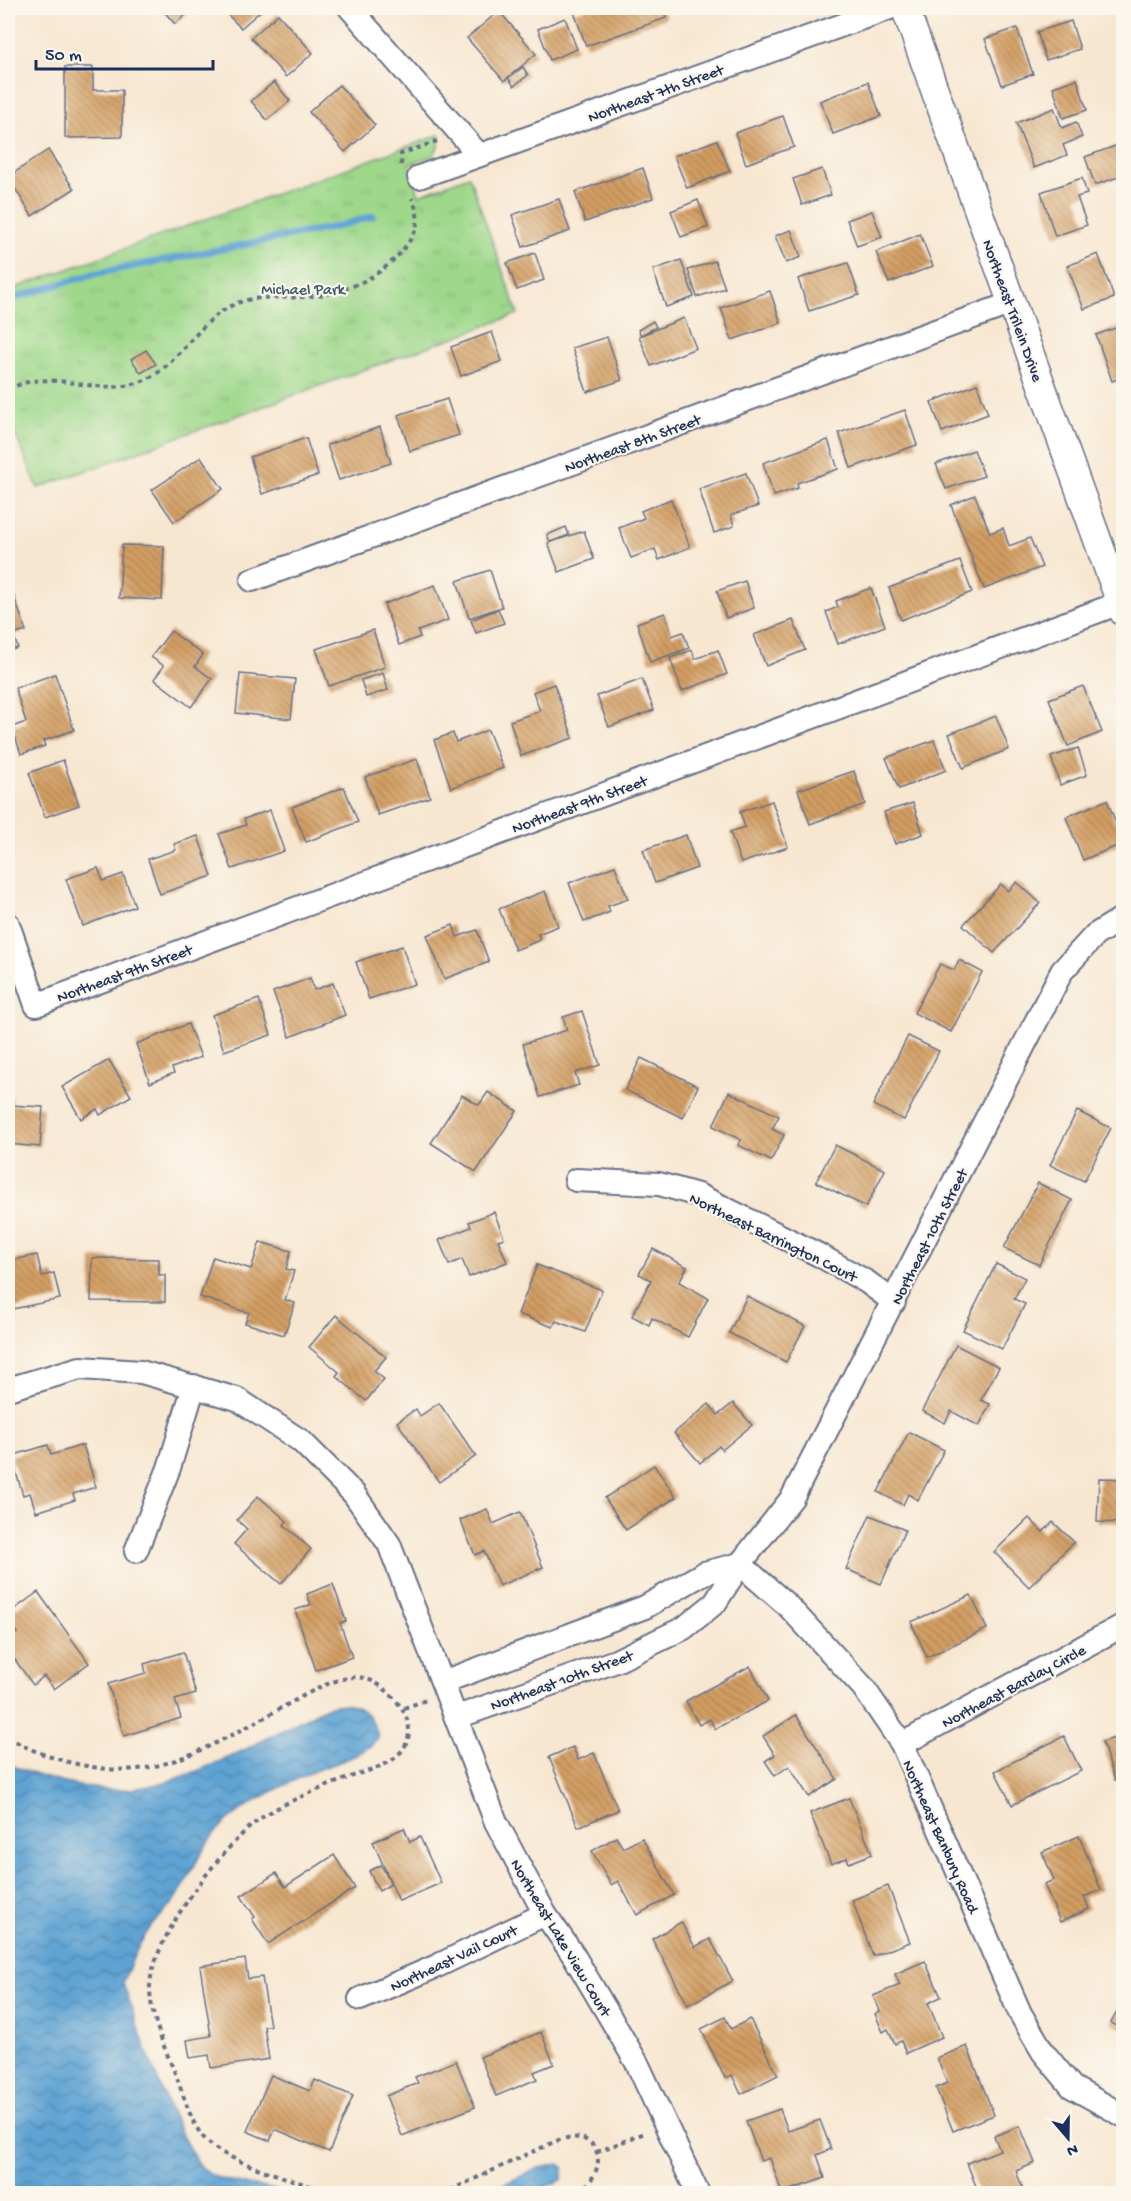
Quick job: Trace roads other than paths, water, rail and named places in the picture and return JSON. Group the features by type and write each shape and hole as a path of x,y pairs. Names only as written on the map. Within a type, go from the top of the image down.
{"street":[{"path":"350,8 479,155"},
{"name":"Northeast 7th Street","path":"410,179 890,8"},
{"name":"Northeast Trilein Drive","path":"905,8 1122,606"},
{"name":"Northeast 8th Street","path":"252,580 1012,303"},
{"name":"Northeast 9th Street","path":"8,924 36,1005 1122,606"},
{"name":"Northeast 10th Street","path":"457,1717 616,1661 684,1628 715,1603 740,1564 792,1498 1062,971 1095,935 1124,917"},
{"name":"Northeast Barrington Court","path":"576,1180 660,1184 698,1195 867,1282 894,1302"},
{"name":"Northeast Lake View Court","path":"8,1389 80,1368 141,1372 237,1399 301,1441 354,1494 389,1544 496,1822 545,1914 574,1956 626,2043 667,2124 698,2193"},
{"path":"136,1551 169,1468 194,1386"},
{"path":"443,1682 645,1607 704,1573 740,1564"},
{"name":"Northeast Banbury Road","path":"740,1564 787,1605 863,1687 902,1744 1020,2013 1043,2052 1072,2087 1124,2116"},
{"name":"Northeast Barclay Circle","path":"902,1744 1124,1625"},
{"name":"Northeast Vail Court","path":"360,1999 437,1966 545,1914"}],"water":[{"path":"352,1705 367,1714 379,1736 365,1750 271,1792 241,1810 222,1825 200,1855 176,1899 144,1937 123,1983 159,2084 196,2160 214,2176 287,2193 8,2193 8,1764 40,1776 75,1785 111,1790 145,1787 192,1773 262,1741 328,1706"},
{"path":"558,2164 564,2167 562,2180 531,2193 484,2193 539,2168"}],"waterway":[{"path":"8,300 93,274 336,227 373,216"}],"park label":[{"name":"Michael Park","path":"303,288"}]}
